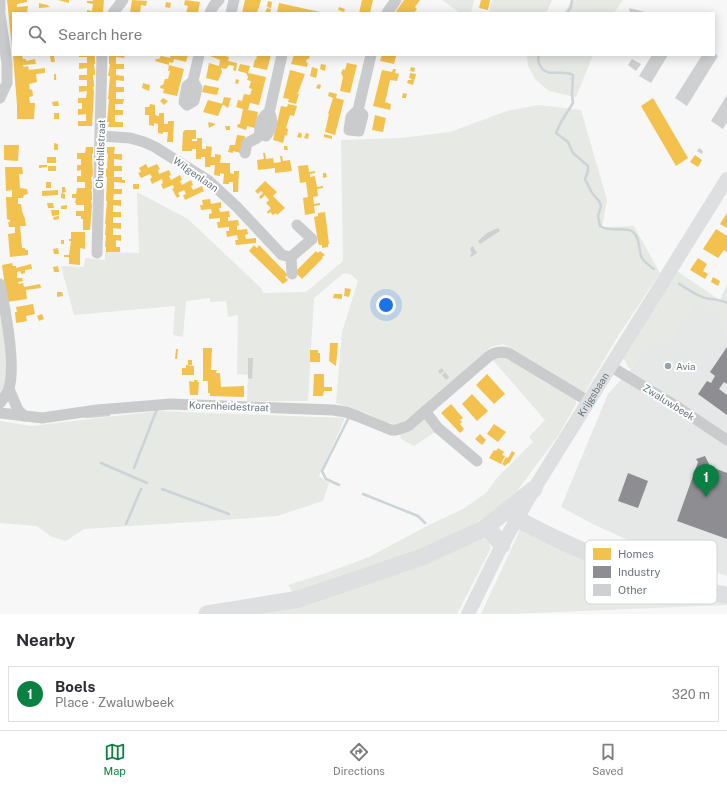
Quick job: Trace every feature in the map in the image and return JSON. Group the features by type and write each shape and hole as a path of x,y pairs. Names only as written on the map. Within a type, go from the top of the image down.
{"highway":[{"path":"207,614 299,599 422,557 484,529 534,489"},
{"path":"517,519 545,534 585,551"},
{"path":"484,529 492,533 502,545"},
{"path":"717,593 727,595"}],"main road":[{"name":"Krijgsbaan","path":"468,614 502,545 534,489 727,179"}],"street":[{"path":"0,0 0,10"},
{"path":"114,12 123,0"},
{"path":"210,12 219,0"},
{"path":"231,12 234,0"},
{"path":"384,12 386,0"},
{"path":"388,12 396,0"},
{"path":"0,14 7,64 7,83 0,98"},
{"name":"Churchillstraat","path":"97,252 102,56"},
{"path":"193,81 199,56"},
{"path":"245,153 247,143 257,138 260,134 259,129 262,120 268,113 282,56"},
{"path":"358,110 371,56"},
{"name":"Wilgenlaan","path":"100,136 130,138 144,142 176,160 209,181 237,207 282,256 291,257"},
{"path":"292,274 291,257 312,239 297,225"},
{"path":"0,284 10,353 11,380 9,389 0,403"},
{"name":"Korenheidestraat","path":"0,413 42,418 97,410 171,404 332,410 346,412 391,430 396,430 408,426 488,357 500,351 508,353 588,401"},
{"name":"Zwaluwbeek","path":"610,366 679,408 727,440"},
{"path":"9,389 18,410 24,416"},
{"path":"425,411 438,428 477,461"}],"shaded area":[{"path":"442,0 474,0 471,12 459,12"},
{"path":"492,0 552,0 546,12 489,12"},
{"path":"572,0 623,0 615,12 565,12"},
{"path":"527,56 593,56 576,97 549,91 535,79 528,66"},
{"path":"538,105 581,110 607,200 602,227 634,226 660,273 618,336 585,392 579,390 503,344 491,347 401,423 394,424 385,422 366,413 336,403 342,332 358,281 350,274 344,273 314,298 308,401 247,401 248,375 237,374 238,315 228,317 226,301 210,302 210,298 186,301 183,337 173,335 175,306 74,315 61,266 84,267 85,258 105,260 105,252 139,253 137,192 188,219 262,289 263,293 306,292 343,261 341,140 401,138 450,132 507,111"},
{"path":"677,271 727,305 727,329 726,331 715,323 718,316 695,303 671,340 664,343 651,340 633,367 630,369 623,357"},
{"path":"727,284 727,305 720,300"},
{"path":"695,302 718,316 726,331 727,329 727,576 717,573 717,540 628,540 561,507 608,394 633,367 651,340 664,343 671,340"},
{"path":"0,309 4,334 7,383 0,396"},
{"path":"499,354 552,386 558,386 576,397 576,404 558,436 517,491 493,511 456,536 383,567 294,594 288,585 369,557 427,526 463,509 486,493 497,478 533,442 529,437 545,420 491,358"},
{"path":"158,411 345,418 319,476 329,483 323,501 277,516 84,529 66,541 52,537 37,526 0,523 0,421 31,426"},
{"path":"424,417 437,431 414,446 401,439 400,433"},
{"path":"527,528 585,548 585,604 717,604 717,594 727,598 727,605 481,614 520,530"},
{"path":"477,537 488,541 491,548 457,614 240,614"}],"building: Homes":[{"path":"7,0 27,0 27,2 17,4 17,7 28,6 27,12 12,12 12,47"},
{"path":"58,0 69,0 69,3"},
{"path":"104,0 103,12 87,12 87,10 92,11 93,4 87,3 87,1"},
{"path":"132,0 147,1 146,6 141,5 140,12 130,12"},
{"path":"185,0 200,2 198,12 186,12 188,6 184,5"},
{"path":"245,0 261,0 257,12 242,12"},
{"path":"362,0 373,0 370,12 359,12"},
{"path":"404,0 420,0 415,7 417,9 415,12 396,12"},
{"path":"481,0 490,0 488,10 479,8"},
{"path":"268,1 272,2 271,8 267,7"},
{"path":"166,2 171,3 170,8 165,7"},
{"path":"39,3 47,5 50,7 39,8"},
{"path":"279,3 320,12 277,12"},
{"path":"339,7 345,9 344,12 338,10"},
{"path":"267,8 271,9 270,12 265,12"},
{"path":"13,56 22,56 26,61 35,59 36,64 23,65 24,67 28,66 29,70 45,68 45,73 36,74 37,82 29,84 30,90 32,89 33,96 29,97 30,103 35,103 34,119 17,119"},
{"path":"50,56 54,56 55,62 51,62"},
{"path":"94,56 95,57 95,75 93,75 94,92 92,126 78,126 78,121 86,121 86,114 78,115 78,109 82,109 82,103 78,103 78,98 86,98 87,91 79,92 79,86 87,86 87,80 79,80 79,75 87,75 87,68 79,69 79,63 87,63 87,57 79,57"},
{"path":"125,56 124,58 116,57 116,64 124,64 124,69 116,69 116,75 124,76 124,81 116,80 116,87 124,87 124,92 116,92 116,99 124,99 123,104 115,104 115,110 123,110 123,115 115,115 115,122 123,122 123,127 108,127 109,122 107,122 110,76 108,76 110,64 109,57"},
{"path":"161,56 170,58 171,56 188,56 186,62 174,59 173,63 169,62 169,65 155,61"},
{"path":"210,56 229,57 228,61 237,63 236,71 233,70 234,66 229,65 226,69 221,68 222,72 218,81 206,78 209,63 219,66 220,60"},
{"path":"257,56 271,56 267,70 253,67 255,59 256,60"},
{"path":"294,56 310,56 306,62 308,63 307,67 291,64"},
{"path":"382,56 396,56 394,64 380,61"},
{"path":"347,63 357,65 350,93 340,91 343,77 341,73 343,69 345,70"},
{"path":"240,64 250,66 248,73 266,77 259,105 250,103 248,110 258,112 255,128 247,126 246,130 237,127 238,124 240,124 243,109 236,107 238,100 242,101 244,94 250,95 252,89 249,88 251,81 247,80 248,77 246,73 238,71"},
{"path":"321,64 326,65 325,71 320,69"},
{"path":"169,65 184,69 177,96 163,93 164,89 160,88 165,79 168,79 170,71 168,71"},
{"path":"312,67 318,69 316,78 310,76"},
{"path":"411,67 415,68 414,72 410,71"},
{"path":"393,69 396,69 395,73 399,74 397,81 390,80 385,102 391,104 390,110 373,106 382,70 392,72"},
{"path":"290,70 305,74 298,93 296,93 299,94 296,104 288,102 289,99 283,98"},
{"path":"410,73 416,74 413,85 407,83 408,80 412,79 409,78"},
{"path":"54,74 56,74 56,80 54,80"},
{"path":"236,79 239,80 238,84 235,83"},
{"path":"143,83 150,85 149,91 142,88"},
{"path":"318,84 321,85 320,89 316,88"},
{"path":"204,85 219,88 217,95 202,92"},
{"path":"329,92 337,94 336,98 344,100 335,135 325,132 328,114 333,98 328,96"},
{"path":"403,93 407,94 406,98 402,98"},
{"path":"224,97 231,98 228,108 222,104"},
{"path":"163,98 168,101 164,105 160,101"},
{"path":"653,98 688,158 676,166 641,106"},
{"path":"208,100 223,104 218,116 203,112"},
{"path":"58,101 59,106 53,106 52,102"},
{"path":"150,104 155,105 155,115 159,116 159,113 164,113 164,124 168,124 168,121 174,121 173,142 167,142 168,132 163,132 163,134 158,133 158,124 154,123 154,126 149,125 149,115 145,115 145,107 149,107"},
{"path":"288,104 297,106 294,116 290,115 286,128 288,129 287,136 285,135 283,143 273,140 281,106 287,107"},
{"path":"54,113 59,113 59,119 54,119"},
{"path":"375,115 386,118 383,132 372,130"},
{"path":"208,122 216,124 209,128"},
{"path":"225,126 230,126 230,130 226,130"},
{"path":"185,130 196,130 196,139 192,139 192,141 197,141 197,138 202,138 202,149 206,149 206,146 212,147 211,157 215,157 215,154 221,155 220,163 230,163 230,173 234,174 234,171 239,171 238,192 233,192 233,182 223,184 224,174 220,173 220,176 214,175 215,165 205,167 205,157 196,159 196,149 192,149 192,151 182,151 183,132"},
{"path":"299,132 302,134 301,138 297,137"},
{"path":"306,133 309,134 308,139 304,138"},
{"path":"324,134 332,136 332,139 324,137"},
{"path":"237,135 245,136 241,153 233,151 233,153 228,152 230,145 235,145"},
{"path":"54,143 58,144 58,150 54,150"},
{"path":"4,145 19,145 18,161 4,160"},
{"path":"284,146 287,146 288,150 284,150"},
{"path":"86,147 93,147 90,230 83,230 83,219 81,219 81,216 76,216 76,211 84,211 84,205 76,205 76,198 72,198 72,194 76,194 77,188 85,188 85,182 77,182 77,176 81,176 81,170 77,171 77,165 81,165 81,159 77,159 77,153 85,153"},
{"path":"107,147 115,147 114,154 122,154 122,160 114,159 114,166 122,166 122,171 114,171 114,177 122,177 122,180 125,180 125,183 114,182 114,189 122,189 122,194 114,194 113,200 121,200 121,206 113,205 113,212 121,212 121,217 113,217 113,223 121,223 121,229 113,228 113,235 121,235 121,241 116,240 116,247 120,247 120,252 106,252 105,247 107,201 106,170 108,166"},
{"path":"263,153 265,153 266,159 273,158 274,163 281,162 280,156 282,156 283,161 290,160 292,171 275,173 275,168 258,170 257,160 264,159"},
{"path":"695,155 702,160 698,167 690,162"},
{"path":"47,157 56,157 56,163 47,163"},
{"path":"146,164 148,168 157,164 160,169 158,170 159,174 169,170 171,180 180,175 182,185 191,180 193,190 202,186 204,191 185,200 183,195 186,194 184,190 178,193 180,196 177,198 172,189 174,188 173,185 163,189 161,184 163,183 162,179 152,184 150,179 152,177 150,174 141,178 138,173 141,172 139,168"},
{"path":"39,165 47,165 47,167 39,168"},
{"path":"308,165 309,172 315,171 315,173 310,174 310,177 315,176 317,187 323,186 323,188 317,189 318,196 313,197 314,204 320,203 320,205 314,206 315,213 305,215 303,198 308,197 306,182 300,183 298,166"},
{"path":"48,166 56,166 56,171 48,171"},
{"path":"5,167 22,167 23,174 19,174 20,188 27,189 28,194 24,195 23,198 18,198 18,204 21,204 26,226 20,226 22,248 28,250 28,255 10,257 8,234 15,233 15,227 9,227 8,222 10,222 10,220 7,219 6,197 12,197 12,190 6,191"},
{"path":"323,173 326,173 327,177 323,178"},
{"path":"265,181 277,192 273,196 285,208 277,215 276,213 273,215 270,212 268,214 267,212 271,208 266,203 269,200 265,195 261,199 259,197 263,193 261,191 258,194 255,191"},
{"path":"46,182 51,182 51,188 46,188"},
{"path":"133,184 139,184 139,189 133,189"},
{"path":"62,187 65,187 66,192 62,193"},
{"path":"58,190 58,195 42,196 42,191"},
{"path":"61,193 65,194 65,199 61,198"},
{"path":"210,199 211,204 221,202 221,208 219,208 220,212 229,211 230,217 228,217 228,221 238,220 239,225 237,226 237,230 247,229 248,234 245,235 246,239 256,238 256,243 236,245 235,240 238,240 237,235 227,237 226,231 229,231 229,227 218,228 217,222 220,222 220,218 209,219 209,214 212,213 211,209 201,210 200,205 203,205 202,200"},
{"path":"47,203 53,203 54,208 48,208"},
{"path":"67,205 67,209 61,209 61,206"},
{"path":"51,210 59,210 59,215 52,216"},
{"path":"325,212 329,244 328,247 322,248 322,245 319,245 318,242 314,217 318,216 318,213"},
{"path":"727,213 727,228 720,224"},
{"path":"59,216 59,219 54,220 53,217"},
{"path":"716,229 727,236 727,252 724,250 718,258 703,249"},
{"path":"71,232 85,232 85,249 80,248 80,265 69,264 69,257 64,257 64,255 69,255 71,241 69,241 69,239 71,239"},
{"path":"61,240 64,240 64,244 61,244"},
{"path":"254,245 257,248 259,245 288,275 285,277 288,280 283,284 249,251"},
{"path":"58,248 59,254 54,254 53,249"},
{"path":"316,251 318,253 320,251 325,255 302,279 295,272"},
{"path":"698,258 707,264 703,271 708,274 705,279 690,270"},
{"path":"12,263 13,266 16,266 16,268 31,264 32,269 25,270 25,273 21,274 20,271 17,272 17,278 22,278 23,281 18,282 19,284 23,283 24,287 40,284 41,288 26,290 27,299 7,302 2,265"},
{"path":"58,266 59,272 54,272 53,267"},
{"path":"713,277 720,281 718,286 711,282"},
{"path":"345,288 351,289 349,297 344,296"},
{"path":"57,292 62,292 63,296 57,297"},
{"path":"334,294 342,294 342,299 333,298"},
{"path":"33,304 35,314 26,316 27,321 16,323 16,307"},
{"path":"42,314 44,319 39,321 37,316"},
{"path":"330,343 338,343 336,366 329,361"},
{"path":"203,348 212,348 211,370 217,370 216,373 220,373 221,387 244,386 244,397 210,396 210,393 208,393 208,381 203,381"},
{"path":"176,349 178,349 177,359 175,359"},
{"path":"310,350 318,350 318,353 320,353 320,362 310,362"},
{"path":"188,360 192,360 192,365 188,365"},
{"path":"186,365 194,366 194,375 182,375 182,368 186,368"},
{"path":"314,374 324,374 324,387 332,387 332,391 324,391 323,396 313,396"},
{"path":"487,374 505,394 494,404 476,385"},
{"path":"194,380 198,380 197,382 199,382 198,395 190,395 189,381 194,382"},
{"path":"472,394 488,411 477,421 462,404"},
{"path":"451,404 463,418 460,420 462,422 460,424 464,429 460,433 441,413"},
{"path":"494,424 506,432 498,442 487,434"},
{"path":"480,434 486,440 482,445 475,439"},
{"path":"498,448 504,452 502,455 505,456 501,464 489,458 494,450 496,451"},
{"path":"512,451 515,453 509,463 505,466 502,464"}],"building: Industry":[{"path":"727,347 727,384 724,382 719,389 727,395 727,415 698,394 707,381 711,383 715,376 710,372"},
{"path":"705,456 709,464 706,465 727,473 727,539 677,521 698,462 696,459"},
{"path":"628,473 648,481 638,508 618,501"}],"building: Other":[{"path":"629,8 645,12 630,12"},
{"path":"715,54 718,56 687,106 675,98 701,56 715,56"},
{"path":"651,56 667,56 651,83 639,76"},
{"path":"632,59 641,64 636,71 628,65"},
{"path":"727,95 727,122 723,129 711,121"},
{"path":"699,148 703,151 702,154 697,151"},
{"path":"498,228 500,231 480,244 478,241 487,233"},
{"path":"473,246 477,253 471,257 470,255 472,254 470,248"},
{"path":"248,358 253,358 252,379 248,378"},
{"path":"442,368 444,371 440,374 438,371"},
{"path":"445,372 449,377 446,380 442,375"}],"waterway":[{"name":"Zwaluwbeek","path":"568,12 571,7 572,0"},
{"name":"Zwaluwbeek","path":"539,56 540,66 547,72 569,73 573,75 573,103 556,133 568,142 573,153 588,166 585,179 601,206 598,216 600,226 609,229 630,230 633,232 636,235 642,258 654,269"},
{"name":"Zwaluwbeek","path":"679,284 701,297 727,303"},
{"path":"134,468 157,409"},
{"path":"86,417 109,415"},
{"path":"339,485 326,479 322,471 349,417"},
{"path":"101,463 147,483"},
{"path":"126,524 141,489"},
{"path":"162,489 229,514"},
{"path":"363,494 418,516 425,523"}],"place":[{"name":"Avia","path":"668,366"},
{"name":"Boels","path":"706,497"}]}
